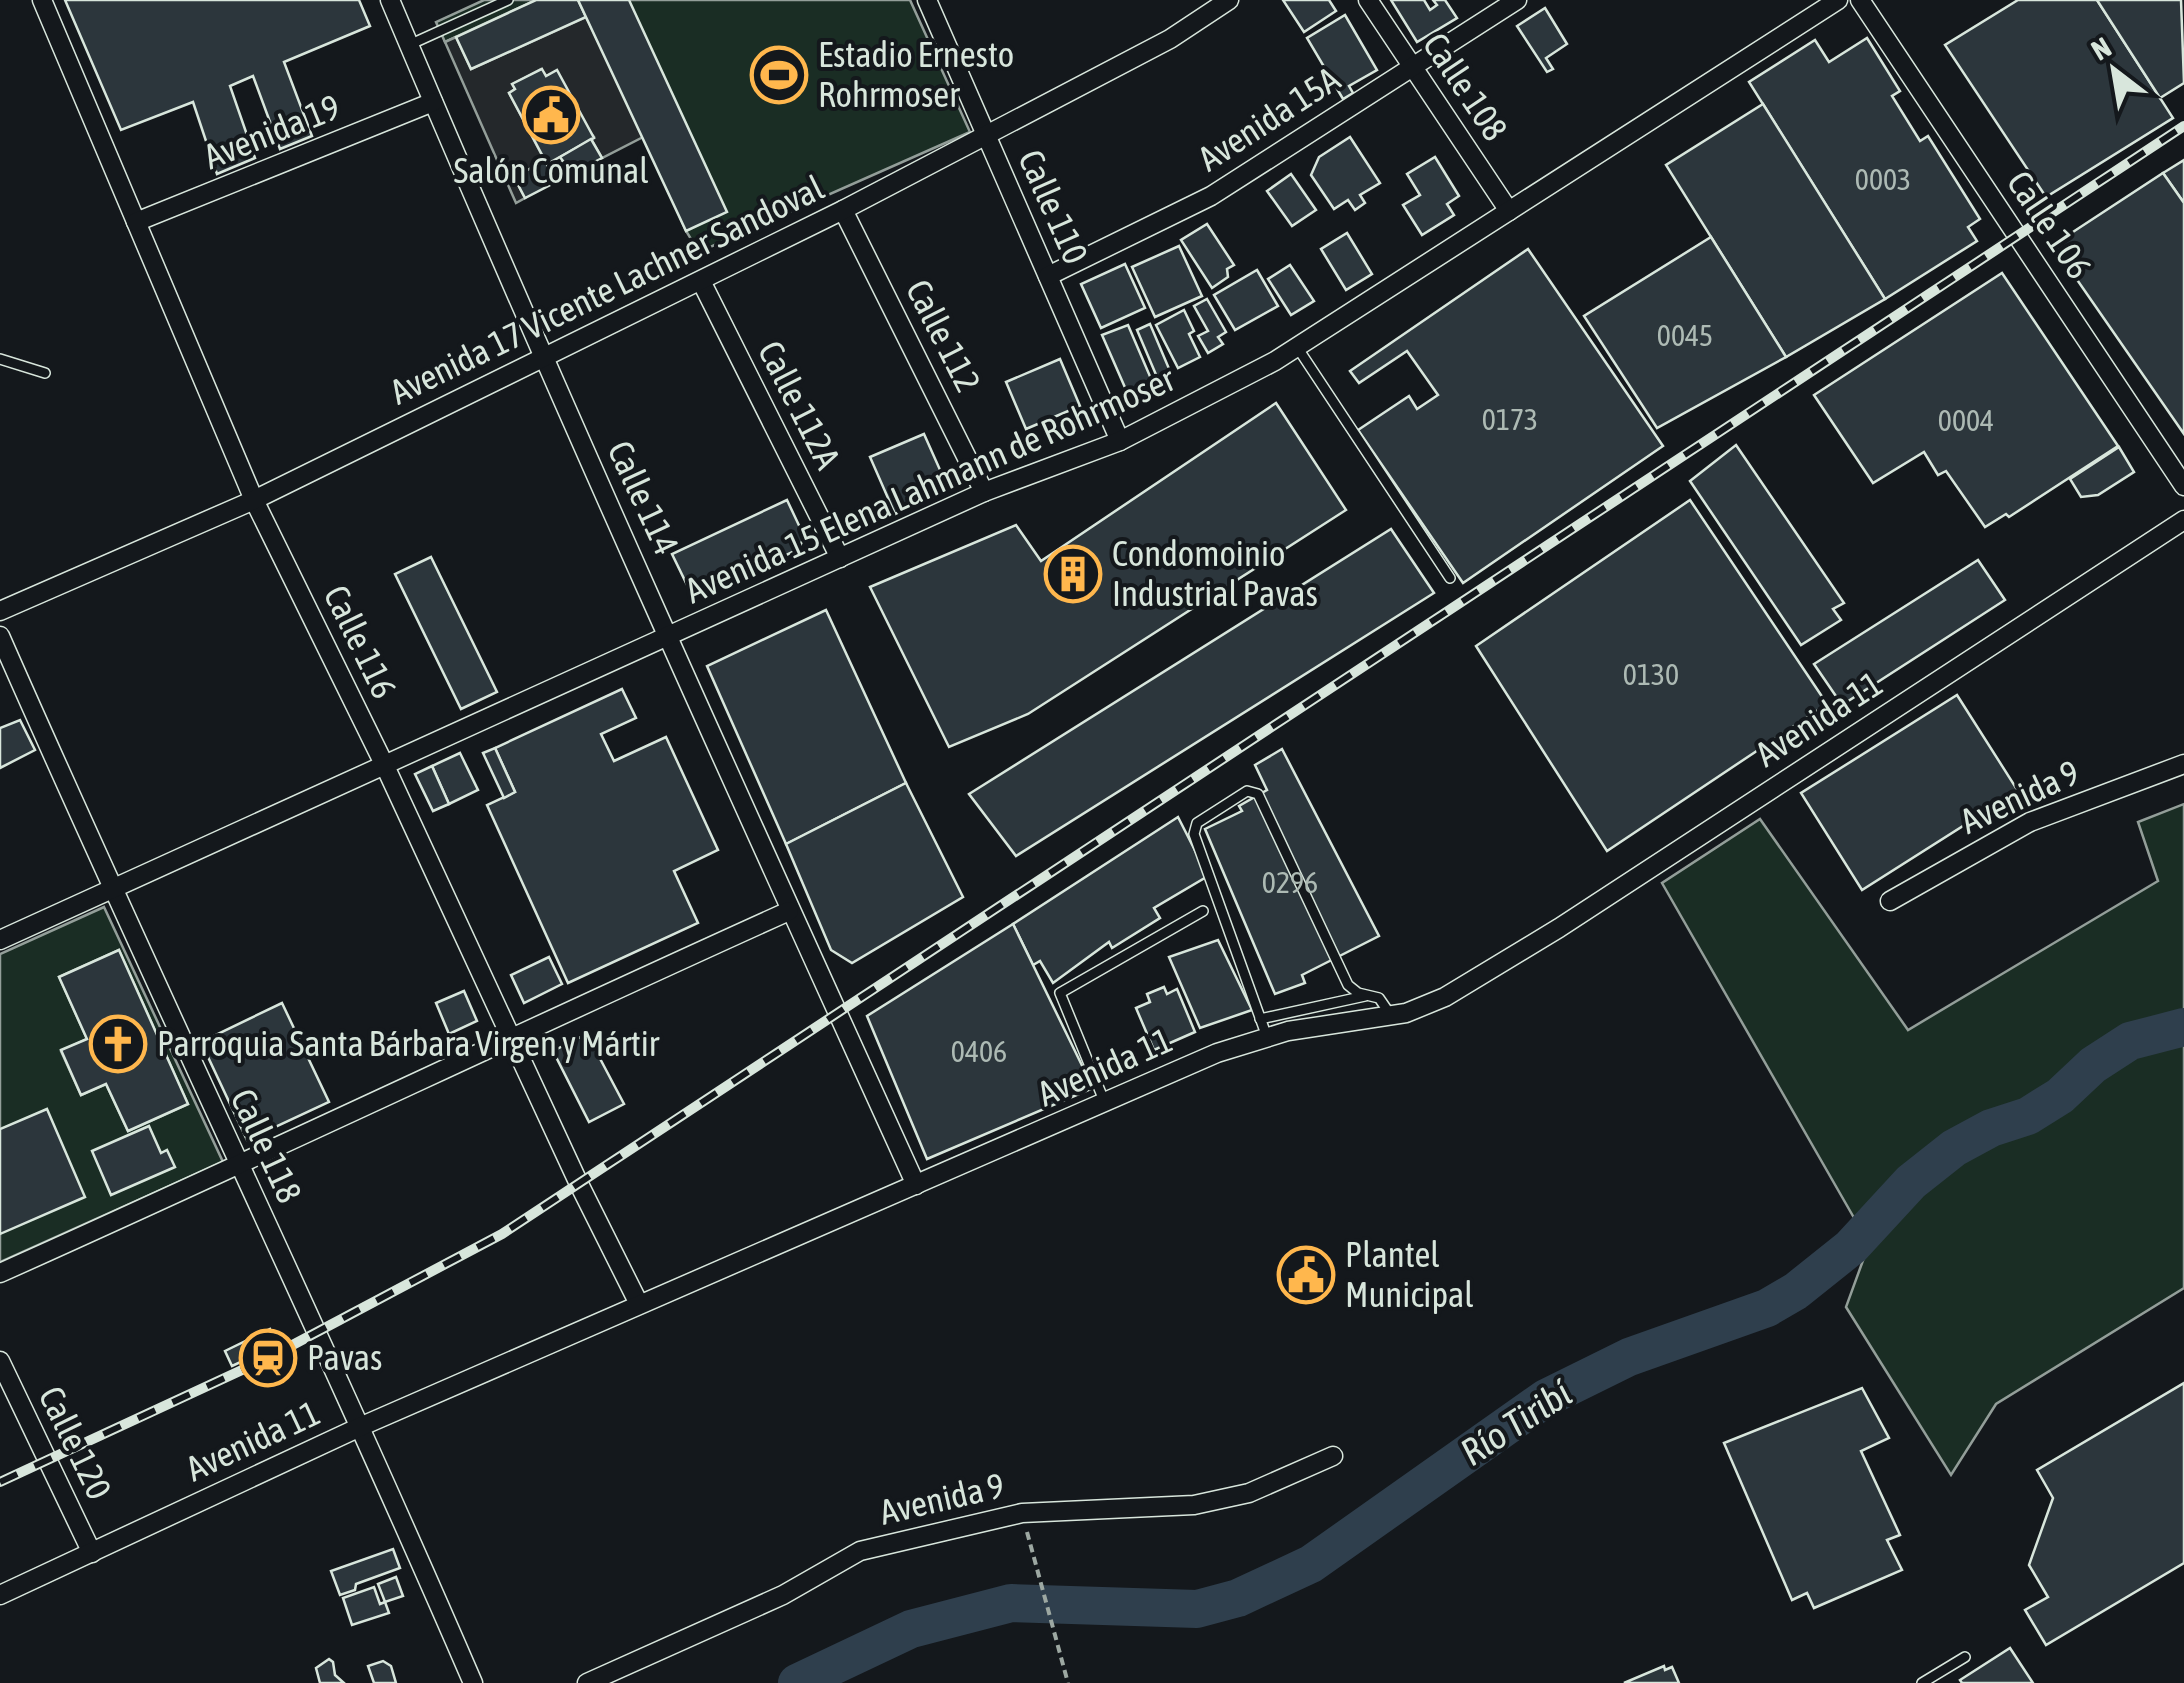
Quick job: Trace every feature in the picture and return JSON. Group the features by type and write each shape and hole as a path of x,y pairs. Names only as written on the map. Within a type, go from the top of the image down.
{"street":[{"name":"Calle 116","path":"42,0 254,500 385,766 639,1304"},
{"name":"Calle 114","path":"390,0 543,357 916,1186"},
{"name":"Calle 110","path":"927,0 1120,441"},
{"name":"Avenida 17 Vicente Lachner Sandoval","path":"0,611 254,500 843,210 1170,39 1229,0"},
{"name":"Calle 108","path":"1368,0 1509,211"},
{"name":"Avenida 15A","path":"1048,276 1212,196 1517,0"},
{"name":"Avenida 15 Elena Lahmann de Rohrmoser","path":"0,940 984,492 1120,441 1297,347 1838,0"},
{"name":"Calle 106","path":"1860,0 2184,486"},
{"name":"Avenida 19","path":"136,222 433,102"},
{"name":"Calle 112","path":"843,210 984,492"},
{"name":"Calle 112A","path":"701,280 840,558"},
{"name":"Avenida 11","path":"0,1595 362,1426 916,1186 1217,1053 1264,1028 1391,1016 1445,997 1559,928 2184,520"},
{"name":"Calle 118","path":"0,636 112,891 362,1426 473,1683"},
{"name":"Avenida 9","path":"1890,901 2030,822 2184,764"},
{"path":"0,1273 789,911"},
{"name":"Calle 120","path":"0,1361 92,1552"},
{"name":"Avenida 9","path":"586,1683 783,1595 860,1550 1022,1513 1194,1505 1248,1492 1333,1456"}],"lane":[{"path":"409,45 508,0"},
{"path":"1297,347 1450,578"},
{"path":"0,359 45,373"},
{"path":"1366,996 1264,1028 1194,834 1198,823 1247,791 1258,794 1348,984 1366,996 1379,998 1391,1016"},
{"path":"1104,1103 1060,993 1203,911"},
{"path":"1922,1683 1965,1657"}],"path":[{"path":"1027,1530 1068,1683"}],"green space":[{"path":"484,0 536,0 445,42 436,22"},
{"name":"Estadio Ernesto Rohrmoser","path":"578,0 910,0 970,132 699,252"},
{"path":"2184,804 2184,1288 1996,1404 1951,1475 1846,1307 1869,1244 1662,883 1760,819 1908,1030 2158,881 2138,822"},
{"path":"104,907 223,1162 0,1262 0,954","holes":["119,950 188,1104 128,1131 106,1084 81,1095 61,1051 87,1039 59,977"]}],"shaded area":[{"path":"586,17 645,136 602,158 591,139 594,137 541,69 513,84 515,89 509,93 545,161 514,177 525,198 516,203 445,42 456,37 471,69"}],"building":[{"path":"65,0 359,0 370,26 284,62 312,136 280,149 253,76 230,86 255,158 217,174 193,102 121,130"},
{"path":"536,0 578,0 586,17 471,69 456,37"},
{"path":"578,0 629,0 727,212 686,231"},
{"path":"1283,0 1329,0 1336,11 1304,32"},
{"path":"1391,0 1424,0 1430,10 1437,5 1433,0 1445,0 1457,18 1417,42"},
{"path":"2018,0 2097,0 2173,118 2046,197 1945,45"},
{"path":"2097,0 2181,0 2184,83 2160,98"},
{"path":"1545,8 1567,44 1546,58 1553,69 1547,72 1517,26"},
{"path":"1345,15 1377,70 1349,86 1353,93 1343,99 1307,38"},
{"path":"1867,38 1900,91 1892,96 1920,141 1928,136 1980,219 1968,227 1977,241 1885,299 1749,82 1815,40 1829,62"},
{"name":"Salón Comunal","path":"542,69 546,76 557,70 594,138 547,164 509,93 515,89 512,84"},
{"path":"1763,104 1885,299 1786,357 1666,165"},
{"path":"1350,137 1380,183 1360,195 1365,203 1355,210 1348,200 1334,209 1311,175 1319,157"},
{"path":"591,139 602,158 556,182 549,168"},
{"path":"1435,157 1459,196 1447,204 1454,215 1422,235 1403,205 1420,195 1407,174"},
{"path":"2184,160 2184,203 2163,173"},
{"path":"545,161 556,182 525,198 514,177"},
{"path":"2163,173 2184,203 2184,434 2053,245"},
{"path":"1291,174 1316,210 1292,226 1267,191"},
{"path":"1207,224 1234,265 1227,269 1228,277 1212,288 1181,240"},
{"path":"1347,233 1372,274 1346,290 1321,249"},
{"path":"1711,237 1786,357 1657,428 1584,316"},
{"path":"1179,246 1202,296 1155,317 1132,267"},
{"path":"1528,249 1663,446 1463,583 1358,430 1409,396 1417,409 1438,395 1407,351 1359,383 1350,371"},
{"path":"1125,264 1145,308 1101,328 1081,284"},
{"path":"1290,265 1314,301 1291,315 1268,279"},
{"path":"1257,270 1278,306 1235,330 1214,295"},
{"path":"2002,273 2118,446 2009,517 2006,514 1985,527 1946,471 1938,475 1924,452 1873,483 1814,395"},
{"path":"1207,299 1226,332 1218,337 1223,344 1208,353 1198,336 1208,331 1194,306"},
{"path":"1184,310 1194,331 1189,334 1200,357 1178,368 1156,325"},
{"path":"1150,324 1170,371 1157,377 1137,330"},
{"path":"1128,325 1152,381 1127,392 1102,335"},
{"path":"1060,359 1080,406 1026,429 1006,382"},
{"name":"Condomoinio Industrial Pavas","path":"1276,403 1346,510 1028,714 949,747 870,587 1016,525 1041,561"},
{"path":"924,434 949,490 895,514 870,457"},
{"path":"1736,445 1844,603 1833,609 1841,620 1801,645 1690,481"},
{"path":"2119,447 2134,472 2098,495 2081,497 2070,479"},
{"path":"787,500 804,536 799,549 750,572 746,564 690,591 672,554"},
{"path":"1690,500 1827,704 1607,851 1476,646"},
{"path":"1391,529 1434,593 1016,856 969,794"},
{"path":"431,557 497,692 461,709 395,574"},
{"path":"1978,560 2005,600 1842,705 1814,664"},
{"path":"826,610 906,783 786,844 707,666"},
{"path":"622,689 636,718 601,734 614,761 666,737 718,850 674,871 698,923 568,983 487,805 515,792 495,748"},
{"path":"1957,695 2018,791 1862,890 1801,793"},
{"path":"20,720 35,750 0,768 0,728"},
{"path":"495,748 515,792 504,798 483,753"},
{"path":"1282,749 1379,936 1302,975 1305,983 1275,994 1205,829 1242,811 1239,806 1267,790 1255,765"},
{"path":"460,753 478,790 449,804 432,766"},
{"path":"432,766 449,804 433,811 415,774"},
{"path":"906,783 963,897 852,963 831,950 786,844"},
{"path":"1178,817 1208,876 1154,908 1160,918 1112,948 1109,942 1053,983 1040,961 1033,965 1013,924"},
{"path":"1013,924 1093,1088 927,1159 867,1016"},
{"path":"1218,940 1252,1010 1200,1028 1169,957"},
{"name":"Parroquia Santa Bárbara Virgen y Mártir","path":"119,950 188,1104 128,1131 106,1084 81,1095 61,1050 87,1039 59,977"},
{"path":"549,957 562,984 524,1003 511,975"},
{"path":"1164,987 1167,994 1177,989 1195,1032 1154,1050 1136,1008 1150,1002 1147,994"},
{"path":"464,991 477,1021 449,1034 436,1003"},
{"path":"282,1003 329,1102 247,1140 201,1042"},
{"path":"587,1034 624,1104 589,1122 553,1051"},
{"path":"47,1109 85,1197 0,1234 0,1129"},
{"path":"149,1126 161,1153 167,1150 175,1167 111,1195 92,1151"},
{"path":"270,1329 277,1345 232,1366 225,1351"},
{"path":"2184,1383 2184,1563 2046,1645 2025,1610 2048,1597 2029,1565 2053,1498 2037,1470"},
{"path":"1862,1388 1889,1438 1861,1451 1900,1535 1887,1540 1902,1570 1814,1608 1807,1593 1792,1600 1724,1443"},
{"path":"393,1549 400,1568 356,1584 355,1590 340,1595 331,1571"},
{"path":"396,1577 403,1596 385,1602 378,1584"},
{"path":"374,1587 380,1604 385,1602 389,1613 352,1625 343,1598"},
{"path":"2010,1648 2033,1683 1962,1683 1960,1680"},
{"path":"329,1659 335,1675 344,1683 320,1683 316,1668"},
{"path":"383,1661 391,1666 396,1683 374,1683 368,1666"},
{"path":"1664,1666 1665,1670 1672,1667 1679,1683 1624,1683"}],"waterway":[{"name":"Río Tiribí","path":"797,1683 911,1629 1011,1603 1197,1609 1238,1598 1311,1564 1546,1398 1629,1357 1767,1308 1796,1291 1851,1247 1911,1182 1954,1148 1991,1128 2028,1116 2130,1041 2184,1027"}],"railway":[{"path":"0,1482 268,1358 502,1234 2184,126"}],"place":[{"name":"Estadio Ernesto Rohrmoser","path":"779,75"},
{"name":"Salón Comunal","path":"551,115"},
{"name":"Condomoinio Industrial Pavas","path":"1073,574"},
{"name":"Parroquia Santa Bárbara Virgen y Mártir","path":"118,1044"},
{"name":"Plantel Municipal","path":"1306,1275"},
{"name":"Pavas","path":"268,1358"}]}
